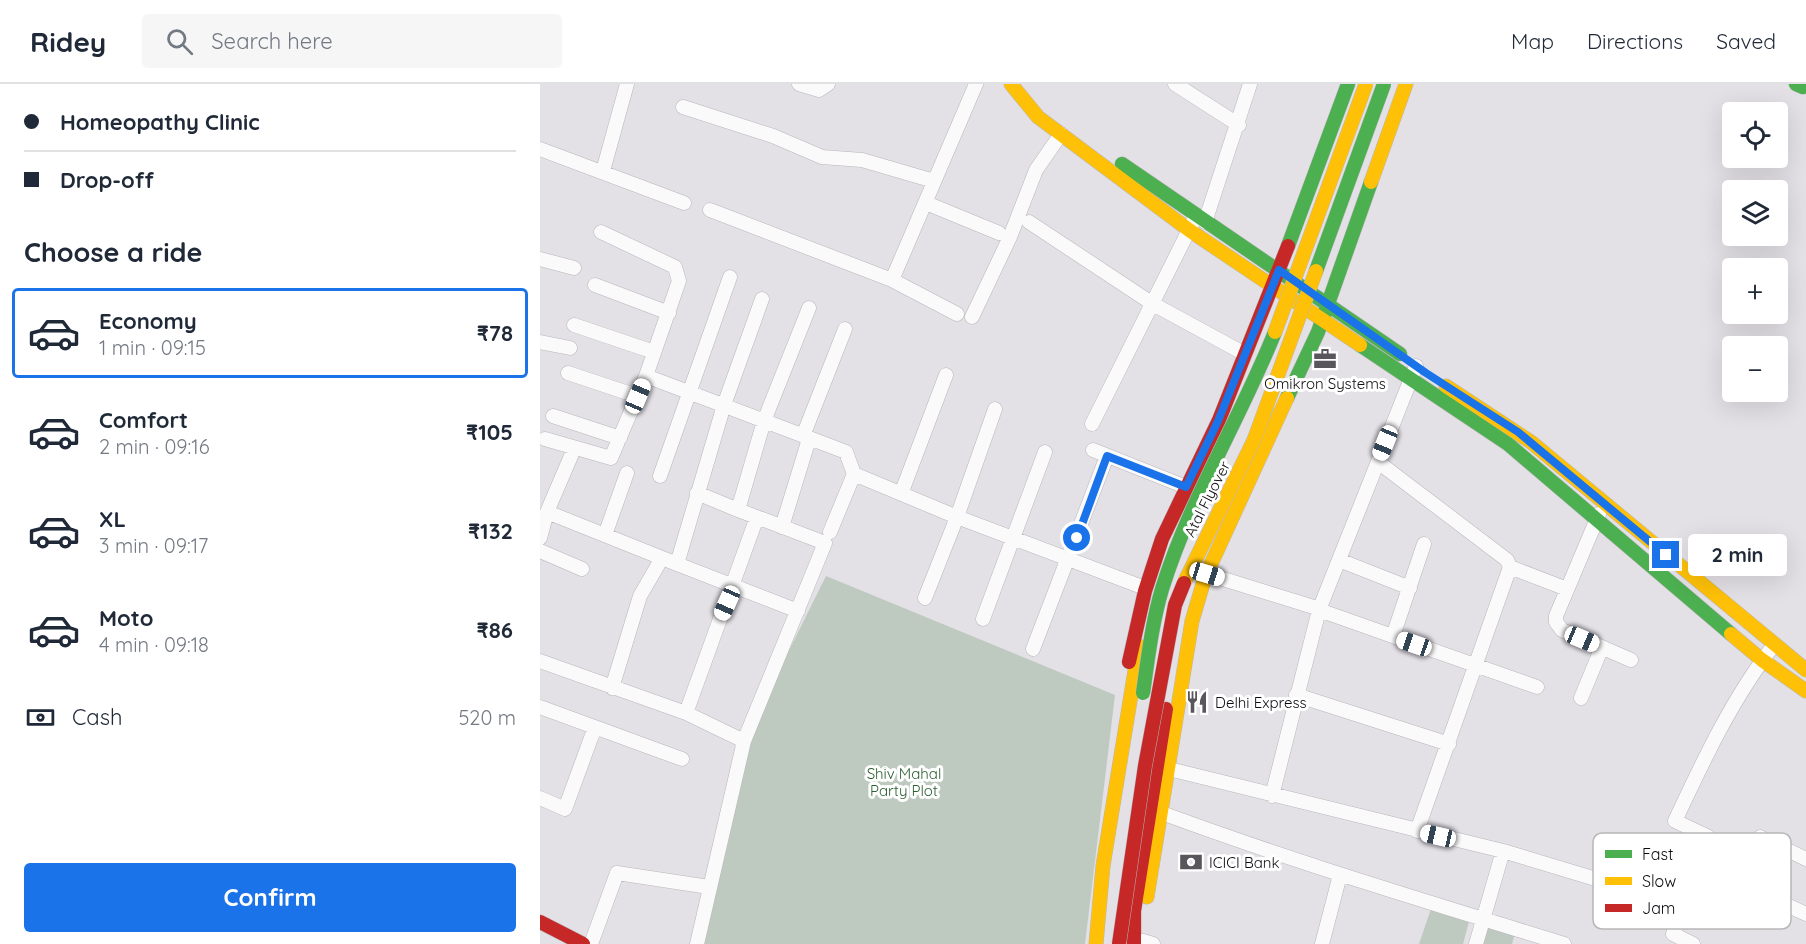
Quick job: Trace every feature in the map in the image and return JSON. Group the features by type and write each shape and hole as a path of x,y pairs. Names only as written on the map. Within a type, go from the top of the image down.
{"street":[{"path":"603,171 627,84"},
{"path":"799,84 819,90 828,84"},
{"path":"892,280 976,84"},
{"path":"1175,84 1239,125"},
{"path":"1092,424 1189,230 1201,219 1239,125 1251,84"},
{"path":"1091,944 1095,881 1107,798 1133,638 1145,588 1169,522 1218,421 1273,285 1346,84"},
{"path":"1248,392 1248,368 1316,198 1355,84"},
{"name":"Atal Flyover","path":"1106,944 1110,895 1150,642 1162,589 1200,492 1248,392 1297,278 1366,84"},
{"name":"Atal Flyover","path":"1119,944 1119,932 1165,653 1175,605 1188,571 1226,499 1272,393 1384,84"},
{"path":"1272,393 1282,384 1304,334 1397,84"},
{"path":"1143,943 1143,923 1192,621 1207,574 1261,460 1323,318 1406,84"},
{"path":"1013,86 1035,114 1189,230 1323,318 1518,432 1806,670"},
{"path":"1013,86 1201,219 1328,303 1501,438 1762,660 1806,691"},
{"path":"683,107 773,136 822,157 862,160 934,181"},
{"path":"972,318 1010,237 1036,170 1061,134"},
{"path":"540,149 684,202"},
{"path":"926,203 999,233"},
{"path":"710,210 892,280 957,314"},
{"path":"1029,222 1153,304 1245,354"},
{"path":"545,439 609,459 646,376 680,276 675,267 601,232"},
{"path":"540,259 574,268"},
{"path":"660,476 730,277"},
{"path":"595,285 669,313"},
{"path":"677,564 724,405 762,299"},
{"path":"738,510 764,421 809,308"},
{"path":"573,325 654,352"},
{"path":"782,527 806,437 845,329"},
{"path":"540,342 570,348"},
{"path":"1272,796 1296,695 1320,610 1414,372"},
{"path":"568,373 638,396"},
{"path":"901,494 946,375"},
{"path":"646,376 846,452 854,474 830,532"},
{"path":"925,598 957,517 995,409"},
{"path":"553,416 620,438"},
{"path":"540,538 548,512 574,449"},
{"path":"1094,450 1186,487"},
{"path":"983,620 1045,452"},
{"path":"1033,649 1107,456"},
{"path":"1378,462 1507,560 1510,567 1417,831"},
{"path":"605,535 627,473"},
{"path":"854,474 957,517 1145,588"},
{"path":"697,493 825,543 744,741 697,944"},
{"path":"1604,503 1556,616 1559,627 1631,660"},
{"path":"548,512 798,611"},
{"path":"686,713 712,636 734,586 757,517"},
{"path":"1393,636 1424,544"},
{"path":"541,554 582,569"},
{"path":"612,688 640,596 662,558"},
{"path":"1339,560 1410,588"},
{"path":"1510,567 1567,589"},
{"path":"1096,944 1103,866 1142,630 1151,591 1158,579 1169,569"},
{"path":"1143,943 1134,911 1171,679 1190,589 1188,571"},
{"path":"1207,574 1320,610 1537,687"},
{"path":"1700,833 1675,821 1728,718 1762,660 1774,645"},
{"path":"1581,698 1602,647"},
{"path":"540,661 686,713 744,741"},
{"path":"1296,695 1449,744"},
{"path":"540,707 682,759"},
{"path":"540,798 565,809 595,727"},
{"path":"1169,769 1503,851 1593,878"},
{"path":"1162,813 1340,875 1564,944"},
{"path":"1476,944 1503,851"},
{"path":"1791,852 1806,859"},
{"path":"591,944 617,873 709,888"},
{"path":"1322,944 1340,875"},
{"path":"1791,907 1806,914"},
{"path":"540,922 564,941"},
{"path":"1675,929 1673,934 1693,944"},
{"path":"540,933 564,941 583,944"}],"green space":[{"name":"Shiv Mahal Party Plot","path":"826,576 1115,695 1085,944 696,944 744,741"},
{"path":"1432,906 1470,918 1463,944 1419,944"},
{"path":"1484,922 1515,933 1512,944 1478,944"}],"traffic: fast":[{"path":"1288,246 1348,84"},
{"path":"1316,271 1384,84"},
{"path":"1796,84 1803,87"},
{"path":"1122,164 1400,354"},
{"path":"1287,398 1318,332 1371,182"},
{"path":"1143,693 1156,615 1173,556 1275,332"},
{"path":"1360,345 1508,444 1731,634"}],"traffic: slow":[{"path":"1011,84 1038,117 1189,230 1360,345"},
{"path":"1275,332 1366,84"},
{"path":"1371,182 1406,84"},
{"path":"1184,583 1254,440 1316,271"},
{"path":"1446,386 1531,442 1806,670"},
{"path":"1147,897 1192,621 1205,577 1287,398"},
{"path":"1731,634 1762,660 1806,691"},
{"path":"1096,944 1103,866 1139,646"}],"traffic: jam":[{"path":"1129,662 1145,591 1162,539 1219,420 1288,246"},
{"path":"1119,944 1145,766 1175,605 1184,583"},
{"path":"1134,944 1134,911 1166,709"},
{"path":"540,922 583,944"}],"place":[{"name":"Omikron Systems","path":"1325,359"},
{"name":"Delhi Express","path":"1197,702"},
{"name":"ICICI Bank","path":"1191,862"}],"route":[{"path":"1077,538 1107,456 1186,487 1218,421 1279,270 1426,373 1518,432 1666,555"}]}
